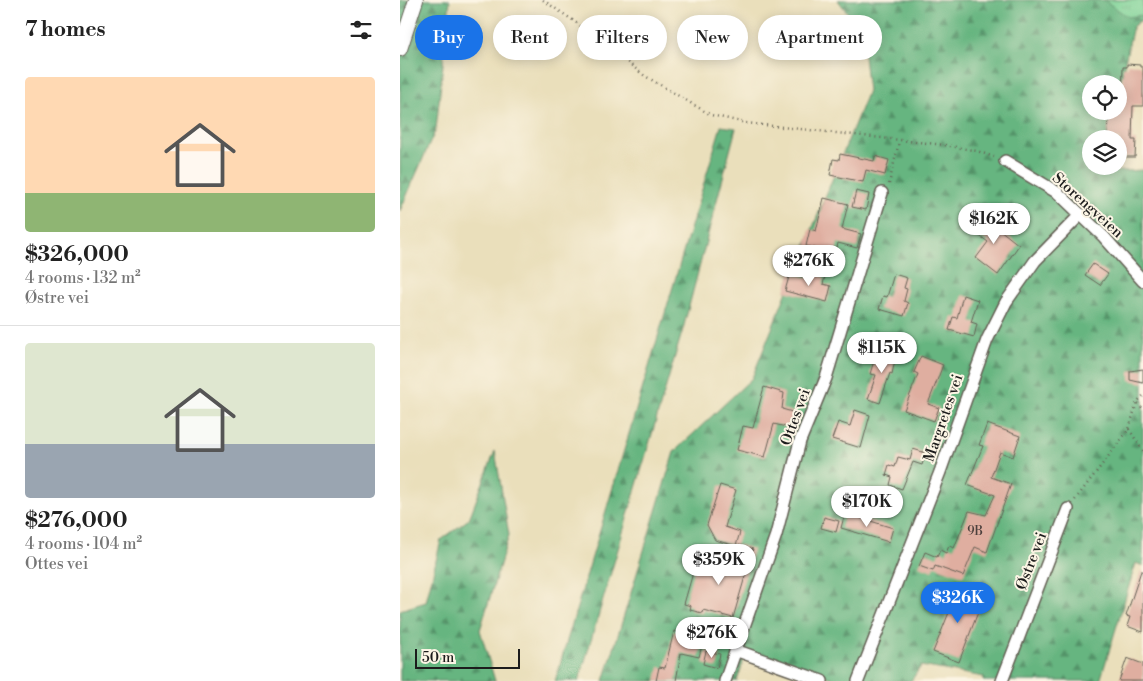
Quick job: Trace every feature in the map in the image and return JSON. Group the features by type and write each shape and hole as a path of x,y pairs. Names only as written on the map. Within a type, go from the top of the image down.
{"street":[{"path":"400,49 416,0"},
{"name":"Storengveien","path":"1005,160 1058,193 1143,281"},
{"name":"Ottes vei","path":"725,681 776,535 800,441 829,369 882,193"},
{"name":"Margretes vei","path":"858,681 940,472 987,340 1006,302 1035,261 1080,214"},
{"name":"Østre vei","path":"1002,681 1068,509"},
{"path":"735,650 822,681"}],"path":[{"path":"543,0 574,21 645,76 711,115 746,124 969,149 1005,160"},
{"path":"882,193 892,180 899,142"},
{"path":"1068,509 1130,429 1137,402 1143,396"},
{"path":"1137,402 1143,409"},
{"path":"1130,429 1143,451"}],"green space":[{"path":"400,0 450,0 448,15 415,15 415,60 443,60 436,129 400,211"},
{"path":"838,0 1143,0 1143,19 1133,26 1122,75 1082,75 1082,120 1111,120 1108,130 1082,130 1082,175 1127,175 1127,171 1143,170 1143,566 1136,563 1100,681 983,681 984,677 921,666 911,681 842,681 746,653 737,681 604,681 674,452 752,378 868,91 864,60 882,60 882,15 849,15"},
{"path":"1104,0 1143,0 1143,15 1128,17"},
{"path":"721,126 736,128 683,329 579,681 555,681"},
{"path":"495,451 509,535 480,630 495,681 400,681 400,610 426,602 441,540 469,519"}],"building":[{"path":"1127,64 1143,67 1143,106 1133,106 1132,140 1136,140 1135,157 1127,157 1127,130 1108,130 1109,120 1127,120 1127,75 1123,75 1123,67 1127,67"},
{"path":"840,154 874,161 875,156 889,160 885,175 866,170 863,182 830,175 833,159 839,160"},
{"path":"856,191 869,194 866,210 852,207"},
{"path":"824,198 848,204 842,229 861,234 857,248 838,243 836,253 806,246 810,229 816,231"},
{"path":"980,214 1019,245 998,275 976,258 988,242 969,228"},
{"path":"1093,264 1108,274 1100,285 1085,275"},
{"path":"790,273 810,278 811,273 825,277 823,284 831,286 827,302 785,291"},
{"path":"894,274 907,278 904,288 907,289 904,301 908,303 904,316 879,309 883,296 887,297"},
{"path":"963,295 978,300 971,322 977,324 974,337 949,330 953,317 957,318"},
{"path":"886,348 897,351 892,374 890,373 880,403 868,399 876,375 870,374 876,354 883,356"},
{"path":"921,356 943,365 928,404 939,408 934,421 904,410 918,374 914,372"},
{"path":"1143,369 1143,383 1130,380 1130,371"},
{"path":"764,387 784,393 782,409 799,414 794,429 774,424 765,457 737,450 743,426 753,428"},
{"path":"855,410 870,415 861,448 832,439 838,422 850,426"},
{"path":"987,424 1020,436 1013,457 1000,452 991,477 1011,484 987,552 975,547 963,576 935,566 933,571 919,566 925,552 937,557 940,550 946,553 949,546 954,548 969,511 986,515 995,495 967,485 983,446 979,445"},
{"path":"913,449 926,453 922,465 913,462 902,489 890,485 892,477 886,475 889,465 895,467 898,457 910,460"},
{"path":"720,485 736,490 725,527 740,532 736,546 715,540 707,525"},
{"path":"845,513 893,528 889,542 841,528"},
{"path":"824,517 839,521 836,532 821,528"},
{"path":"739,545 753,549 733,618 703,610 702,613 690,610 691,606 684,604 696,562 731,570"},
{"path":"1141,571 1143,571 1143,632 1127,626 1130,617 1126,616"},
{"path":"950,587 983,599 959,662 933,652 952,605 944,602"},
{"path":"674,631 701,638 699,644 702,645 699,657 681,653 676,681 656,681 659,667 665,668"},
{"path":"706,651 720,654 717,668 703,664"},
{"path":"1127,658 1143,664 1143,681 1119,681"}]}
